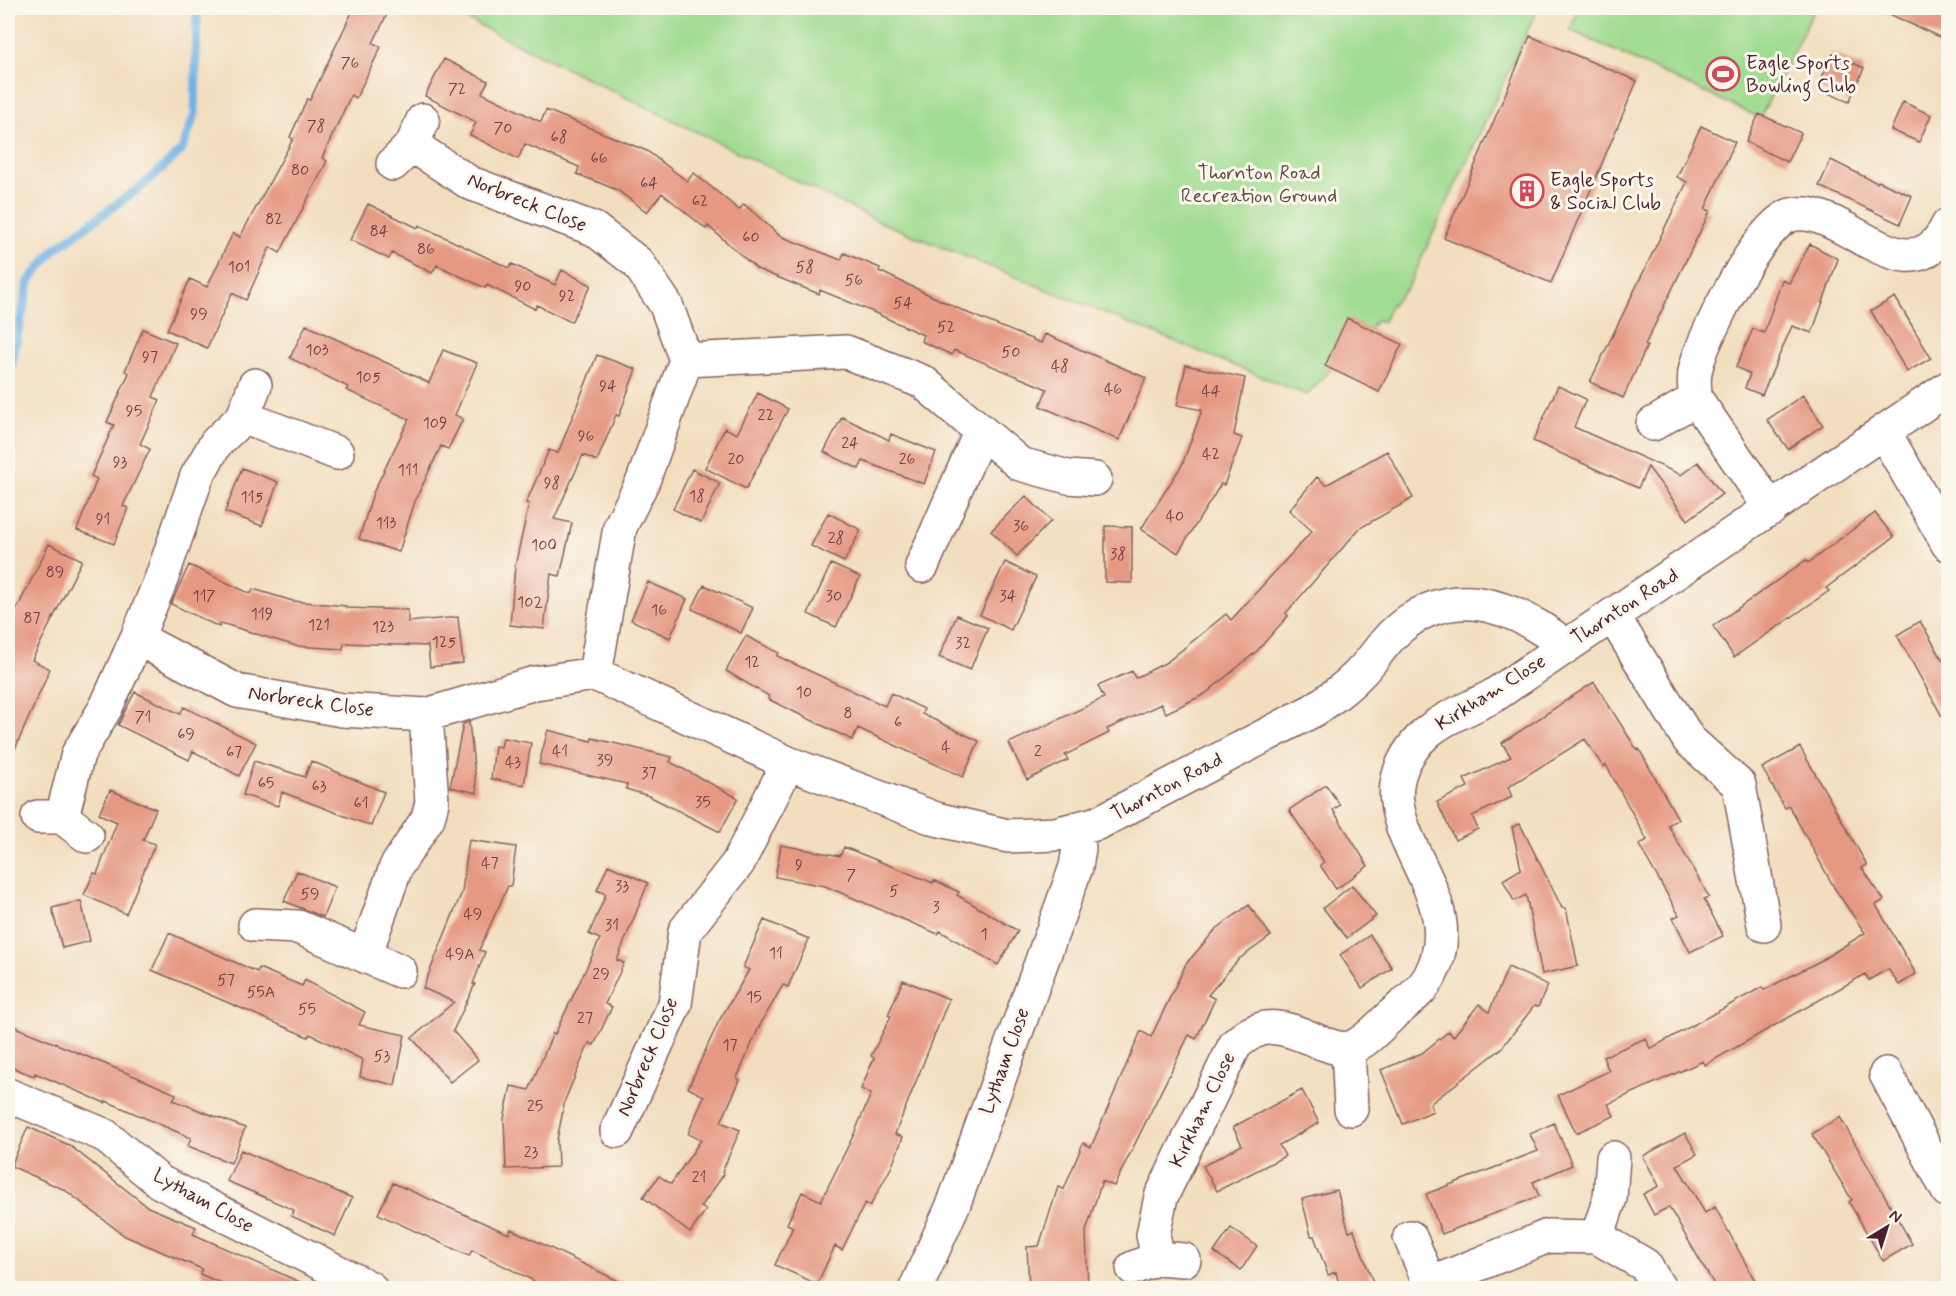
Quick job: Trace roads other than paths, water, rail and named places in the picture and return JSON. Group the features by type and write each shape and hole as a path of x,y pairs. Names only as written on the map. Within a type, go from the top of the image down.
{"street":[{"name":"Norbreck Close","path":"410,143 470,183 594,229 638,263 666,305 686,360"},
{"path":"1771,509 1696,399 1693,382 1701,349 1723,304 1764,234 1778,221 1792,214 1808,215 1892,253 1908,255 1923,252 1935,245 1948,225"},
{"path":"1075,830 1033,836 1008,836 978,831 936,819 788,763 595,674 621,527 643,481 686,360 846,352 923,382 980,433 1020,464 1068,477 1103,481"},
{"path":"62,823 78,754 106,707 137,638 162,576 197,476 216,443 243,417 255,385"},
{"name":"Thornton Road","path":"1075,830 1119,815 1314,710 1338,694 1360,674 1392,635 1411,619 1432,608 1460,603 1490,605 1514,611 1539,624 1566,646 1948,388"},
{"path":"1653,424 1696,399"},
{"path":"243,417 337,453"},
{"path":"1884,432 1948,544"},
{"path":"922,566 980,433"},
{"path":"1613,616 1689,740 1739,785 1764,925"},
{"name":"Norbreck Close","path":"137,638 237,691 342,710 426,715 535,683 595,674"},
{"name":"Kirkham Close","path":"1158,1262 1153,1235 1161,1197 1235,1045 1257,1029 1272,1026 1288,1029 1334,1047 1348,1048 1361,1041 1422,988 1437,959 1441,925 1437,906 1431,886 1402,833 1398,815 1398,787 1405,761 1427,733 1442,722 1493,696 1566,646"},
{"path":"364,956 396,867 428,818 432,802 426,715"},
{"name":"Norbreck Close","path":"617,1131 675,1004 685,931 738,863 788,763"},
{"name":"Lytham Close","path":"916,1288 954,1203 1076,867 1079,849 1075,830"},
{"path":"255,925 298,927 400,971"},
{"path":"1348,1048 1351,1109"},
{"path":"1886,1074 1948,1191"},
{"name":"Lytham Close","path":"8,1095 104,1135 160,1182 370,1288"},
{"path":"1597,1237 1610,1198 1613,1158"},
{"path":"1410,1237 1431,1286 1548,1236 1597,1237 1645,1265 1659,1288"}],"waterway":[{"path":"8,380 29,281 55,249 142,186 182,150 195,114 197,8"}],"place":[{"name":"Eagle Sports Bowling Club","path":"1723,74"},
{"name":"Eagle Sports & Social Club","path":"1527,191"}],"park label":[{"name":"Thornton Road Recreation Ground","path":"1259,184"}]}
